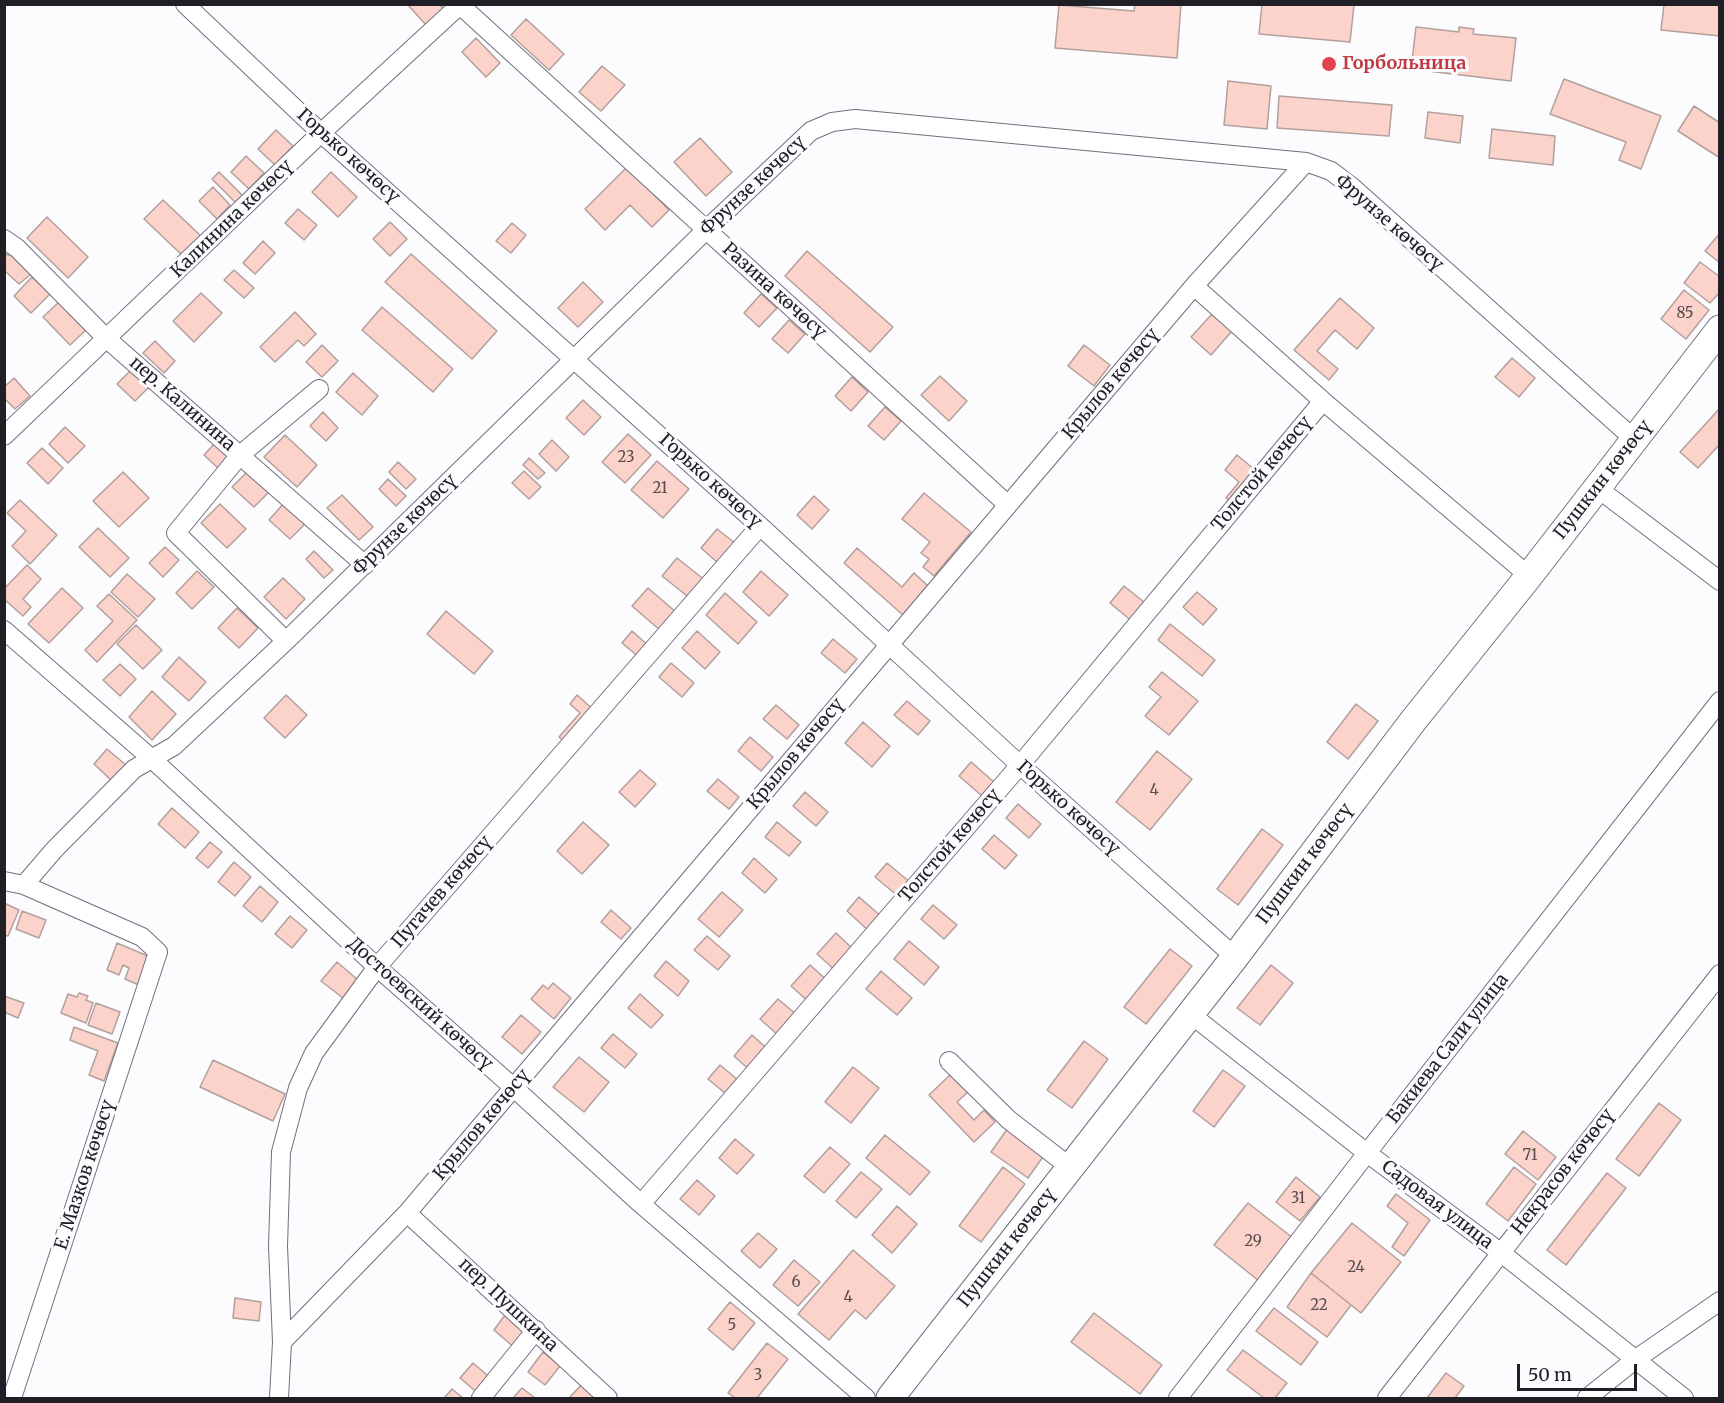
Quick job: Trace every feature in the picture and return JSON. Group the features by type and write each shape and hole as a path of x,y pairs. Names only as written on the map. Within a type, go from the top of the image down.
{"highway":[{"name":"Пушкин көчөсү","path":"890,1398 1235,957 1413,722 1529,576 1719,329"}],"street":[{"name":"Горько көчөсү","path":"185,4 321,133 760,526 1020,765 1235,957"},
{"name":"Калинина көчөсү","path":"4,436 321,133 460,5"},
{"name":"Разина көчөсү","path":"460,5 1008,505"},
{"name":"Фрунзе көчөсү","path":"24,885 54,850 134,769 174,746 365,565 707,229 811,131 832,122 855,118 1306,162 1331,171 1352,187 1634,440"},
{"name":"Крылов көчөсү","path":"282,1342 407,1213 1194,286 1306,162"},
{"name":"пер. Калинина","path":"4,239 16,248 107,339 365,565"},
{"path":"1194,286 1323,402 1529,576"},
{"path":"286,641 176,533 240,455 319,389"},
{"name":"Толстой көчөсү","path":"641,1204 1020,765 1323,402"},
{"path":"1596,487 1719,581"},
{"name":"Пугачев көчөсү","path":"279,1398 282,1342 278,1245 281,1152 298,1088 314,1053 377,967 760,526"},
{"name":"Достоевский көчөсү","path":"4,630 152,759 377,967 641,1204 866,1398"},
{"name":"Бакиева Сали улица","path":"1178,1398 1719,701"},
{"path":"4,881 24,885"},
{"name":"Е. Мазков көчөсү","path":"12,1398 158,952 142,937 24,885"},
{"name":"Некрасов көчөсү","path":"1387,1398 1719,974"},
{"name":"Садовая улица","path":"1190,1013 1367,1153 1500,1252 1684,1398"},
{"path":"949,1061 1009,1120 1070,1167"},
{"name":"пер. Пушкина","path":"407,1213 608,1398"},
{"path":"1587,1398 1636,1359 1719,1301"},
{"path":"481,1398 536,1330"}],"building":[{"path":"407,4 439,4 444,9 427,26"},
{"path":"1135,4 1181,4 1177,58 1055,48 1059,5 1134,11"},
{"path":"1262,4 1354,5 1350,42 1259,34"},
{"path":"1664,4 1720,4 1720,36 1661,30"},
{"path":"526,19 564,54 549,70 511,35"},
{"path":"1416,27 1459,32 1459,27 1474,29 1473,34 1516,38 1511,81 1411,69"},
{"path":"476,38 500,63 486,77 462,52"},
{"path":"602,66 625,85 601,111 579,92"},
{"path":"1564,79 1661,116 1641,169 1619,160 1626,142 1550,114"},
{"path":"1228,81 1271,86 1267,129 1224,125"},
{"path":"1279,96 1392,105 1389,136 1277,128"},
{"path":"1694,106 1720,123 1720,158 1678,131"},
{"path":"1428,112 1463,116 1460,143 1425,138"},
{"path":"1492,129 1555,136 1553,165 1489,158"},
{"path":"276,130 293,146 275,165 258,149"},
{"path":"700,138 732,172 706,196 674,162"},
{"path":"246,156 264,173 249,189 231,172"},
{"path":"627,167 669,210 652,227 630,205 605,230 585,209"},
{"path":"219,172 244,197 237,204 212,179"},
{"path":"331,172 357,197 338,217 312,192"},
{"path":"213,187 230,205 217,219 199,201"},
{"path":"163,200 201,236 182,255 144,219"},
{"path":"298,209 317,225 304,240 285,223"},
{"path":"47,217 88,257 68,278 27,238"},
{"path":"390,222 407,239 390,256 373,239"},
{"path":"512,223 526,235 511,253 496,241"},
{"path":"1720,233 1720,263 1705,251"},
{"path":"263,241 275,253 255,274 243,263"},
{"path":"807,251 893,327 870,352 785,276"},
{"path":"4,254 13,256 31,274 19,284 6,272 4,273"},
{"path":"411,254 497,331 472,359 385,282"},
{"path":"1700,262 1720,277 1720,292 1710,303 1684,283"},
{"path":"234,270 254,288 244,298 224,280"},
{"path":"32,277 50,294 31,313 14,296"},
{"path":"583,282 603,302 578,327 558,308"},
{"path":"1684,290 1709,310 1686,339 1661,319"},
{"path":"201,293 222,313 194,342 173,321"},
{"path":"761,294 777,308 759,327 744,313"},
{"path":"1340,298 1374,328 1357,349 1335,330 1317,351 1338,369 1329,380 1294,350"},
{"path":"59,302 86,330 70,345 43,317"},
{"path":"382,307 453,369 433,392 362,330"},
{"path":"295,312 316,334 304,346 298,340 275,362 260,347"},
{"path":"1212,314 1232,331 1211,355 1191,337"},
{"path":"789,320 805,334 788,353 772,339"},
{"path":"155,341 175,361 164,373 143,353"},
{"path":"322,345 338,361 322,377 306,362"},
{"path":"1084,345 1110,365 1094,386 1068,366"},
{"path":"1512,358 1535,378 1519,397 1495,377"},
{"path":"132,369 150,386 135,401 117,384"},
{"path":"353,373 378,396 362,415 336,392"},
{"path":"940,376 967,401 949,421 921,395"},
{"path":"852,377 868,392 851,411 835,396"},
{"path":"14,378 30,396 15,409 4,398 4,387"},
{"path":"583,400 601,417 584,435 566,418"},
{"path":"885,407 901,421 884,440 868,426"},
{"path":"1720,408 1720,444 1698,468 1680,452"},
{"path":"323,412 338,428 326,441 310,426"},
{"path":"65,427 85,446 68,463 49,444"},
{"path":"628,434 651,455 625,483 602,462"},
{"path":"285,435 317,465 297,487 264,457"},
{"path":"552,440 569,457 556,471 539,454"},
{"path":"215,443 231,458 220,470 204,455"},
{"path":"42,448 63,468 48,484 27,463"},
{"path":"1237,455 1260,474 1235,505 1226,498 1239,482 1225,470"},
{"path":"529,458 545,473 538,479 523,465"},
{"path":"657,461 689,489 663,518 631,490"},
{"path":"398,462 416,479 406,489 389,472"},
{"path":"250,469 272,489 254,507 232,487"},
{"path":"524,471 541,487 529,499 512,483"},
{"path":"123,472 149,498 119,527 93,501"},
{"path":"388,479 406,496 396,506 379,489"},
{"path":"924,493 971,532 934,576 923,567 929,559 921,553 930,542 902,519"},
{"path":"342,495 373,527 359,540 327,508"},
{"path":"814,496 829,510 812,529 797,515"},
{"path":"20,500 57,535 30,564 12,546 26,531 7,513"},
{"path":"285,502 307,522 290,539 269,520"},
{"path":"220,504 246,529 227,548 201,523"},
{"path":"98,528 129,558 110,577 79,547"},
{"path":"717,529 735,543 718,563 701,548"},
{"path":"165,547 179,560 163,577 149,563"},
{"path":"857,548 902,587 914,573 928,586 903,615 844,563"},
{"path":"314,551 333,570 324,578 306,559"},
{"path":"677,558 706,581 691,599 662,576"},
{"path":"27,565 41,579 23,599 31,607 23,616 4,599 4,589"},
{"path":"197,571 214,587 192,609 176,593"},
{"path":"761,571 788,595 769,616 743,592"},
{"path":"127,574 155,599 138,617 111,592"},
{"path":"283,578 305,599 286,619 264,597"},
{"path":"1124,586 1149,606 1134,623 1110,603"},
{"path":"62,588 83,608 49,643 28,624"},
{"path":"648,588 677,613 661,631 632,606"},
{"path":"1197,592 1217,609 1203,625 1183,607"},
{"path":"725,593 757,622 738,644 706,615"},
{"path":"109,594 137,620 97,662 85,650 113,621 97,606"},
{"path":"237,608 258,628 239,648 218,628"},
{"path":"446,611 493,651 474,674 427,634"},
{"path":"1170,624 1215,660 1202,676 1158,640"},
{"path":"136,625 162,650 143,669 117,644"},
{"path":"632,631 649,646 640,658 622,643"},
{"path":"697,631 720,652 705,669 682,648"},
{"path":"833,639 857,659 845,673 821,653"},
{"path":"179,657 206,682 189,701 162,677"},
{"path":"671,663 694,683 682,697 659,677"},
{"path":"120,664 136,679 120,696 103,680"},
{"path":"1162,672 1198,701 1169,735 1145,716 1161,697 1149,687"},
{"path":"152,691 176,714 152,740 129,717"},
{"path":"286,695 307,715 285,738 264,718"},
{"path":"577,695 597,713 569,745 559,737 580,713 570,704"},
{"path":"907,701 930,721 918,735 894,715"},
{"path":"1356,704 1378,721 1348,759 1327,742"},
{"path":"776,705 799,725 787,739 763,719"},
{"path":"863,722 890,746 872,767 845,743"},
{"path":"750,737 773,757 761,771 738,751"},
{"path":"107,749 127,766 113,782 94,764"},
{"path":"1157,751 1192,779 1150,830 1116,802"},
{"path":"971,762 994,782 982,796 959,776"},
{"path":"640,770 656,784 635,807 619,792"},
{"path":"718,779 739,797 729,809 707,791"},
{"path":"805,792 828,812 816,826 793,806"},
{"path":"1018,804 1041,824 1029,838 1006,818"},
{"path":"172,808 199,832 185,848 158,824"},
{"path":"583,822 609,845 582,874 557,851"},
{"path":"777,822 801,842 789,856 765,837"},
{"path":"1262,829 1283,845 1238,905 1217,889"},
{"path":"994,835 1017,855 1005,869 982,849"},
{"path":"210,842 222,852 208,868 196,858"},
{"path":"754,858 777,879 765,893 742,873"},
{"path":"234,862 251,877 235,896 218,882"},
{"path":"887,863 911,883 899,897 875,877"},
{"path":"260,886 278,902 262,922 243,906"},
{"path":"722,892 743,910 719,937 698,919"},
{"path":"859,897 882,917 870,932 847,911"},
{"path":"4,903 19,910 8,936 4,935"},
{"path":"933,905 957,925 944,939 921,919"},
{"path":"611,910 631,928 621,939 601,922"},
{"path":"22,911 46,920 39,938 16,929"},
{"path":"290,916 307,930 292,948 275,934"},
{"path":"836,933 854,950 836,971 817,954"},
{"path":"707,936 730,956 718,970 694,950"},
{"path":"909,941 939,967 924,985 894,959"},
{"path":"117,943 150,957 139,985 125,979 129,968 123,965 119,975 107,970"},
{"path":"1170,949 1192,966 1146,1024 1124,1007"},
{"path":"666,961 689,981 678,996 654,976"},
{"path":"337,962 358,980 343,998 321,981"},
{"path":"810,965 829,982 810,1003 791,986"},
{"path":"1271,965 1293,983 1260,1025 1237,1008"},
{"path":"881,971 912,998 897,1015 866,989"},
{"path":"553,983 571,998 554,1019 531,999 543,985 548,989"},
{"path":"79,993 88,996 86,1000 93,1003 86,1023 61,1013 68,994 77,997"},
{"path":"640,994 663,1015 651,1028 628,1008"},
{"path":"4,996 24,1003 18,1018 4,1012"},
{"path":"778,999 797,1015 779,1036 760,1019"},
{"path":"96,1003 120,1012 112,1034 88,1025"},
{"path":"521,1015 541,1032 522,1054 502,1037"},
{"path":"74,1027 118,1043 104,1081 89,1075 98,1051 70,1040"},
{"path":"613,1034 637,1054 625,1068 601,1048"},
{"path":"752,1035 771,1052 753,1073 734,1056"},
{"path":"1084,1041 1108,1059 1072,1108 1047,1090"},
{"path":"579,1057 609,1082 584,1112 553,1087"},
{"path":"213,1060 285,1094 273,1121 200,1087"},
{"path":"720,1065 744,1085 732,1099 708,1079"},
{"path":"853,1067 879,1088 851,1123 825,1102"},
{"path":"1223,1070 1245,1086 1214,1127 1193,1111"},
{"path":"951,1074 968,1092 957,1102 974,1120 984,1110 995,1122 974,1142 929,1095"},
{"path":"1659,1103 1681,1120 1639,1176 1616,1159"},
{"path":"1008,1128 1045,1154 1028,1178 991,1152"},
{"path":"1523,1131 1556,1157 1538,1180 1505,1154"},
{"path":"885,1135 930,1172 910,1195 866,1158"},
{"path":"735,1139 754,1155 737,1174 719,1158"},
{"path":"830,1147 850,1164 824,1193 804,1176"},
{"path":"1003,1167 1025,1184 981,1242 959,1226"},
{"path":"1514,1167 1536,1184 1508,1221 1486,1204"},
{"path":"861,1172 882,1189 856,1218 836,1201"},
{"path":"1607,1173 1626,1188 1566,1265 1547,1250"},
{"path":"1296,1177 1320,1197 1300,1221 1276,1202"},
{"path":"697,1180 715,1196 699,1215 680,1199"},
{"path":"1396,1194 1430,1220 1404,1256 1392,1247 1408,1223 1387,1206"},
{"path":"1248,1203 1293,1238 1259,1281 1214,1245"},
{"path":"897,1206 917,1224 892,1253 872,1235"},
{"path":"1352,1223 1401,1262 1361,1313 1311,1273"},
{"path":"758,1233 777,1249 760,1268 741,1251"},
{"path":"853,1250 895,1286 866,1319 855,1310 829,1340 798,1314"},
{"path":"794,1260 820,1282 798,1306 773,1285"},
{"path":"1311,1273 1351,1305 1327,1337 1287,1307"},
{"path":"235,1298 261,1302 259,1321 233,1318"},
{"path":"730,1302 755,1323 733,1350 708,1329"},
{"path":"1274,1308 1318,1342 1301,1365 1256,1331"},
{"path":"508,1311 531,1330 516,1349 494,1330"},
{"path":"1094,1313 1162,1365 1140,1394 1071,1342"},
{"path":"767,1343 788,1359 757,1398 735,1398 728,1393"},
{"path":"1243,1350 1287,1383 1275,1398 1264,1398 1227,1370"},
{"path":"543,1352 560,1366 545,1385 528,1372"},
{"path":"473,1363 493,1380 480,1395 460,1378"},
{"path":"1446,1373 1464,1386 1455,1398 1427,1398"},
{"path":"584,1382 598,1394 594,1398 569,1398"},
{"path":"522,1388 535,1398 513,1398"},
{"path":"452,1389 463,1398 444,1398"}],"place":[{"name":"Горбольница","path":"1329,64"}]}
